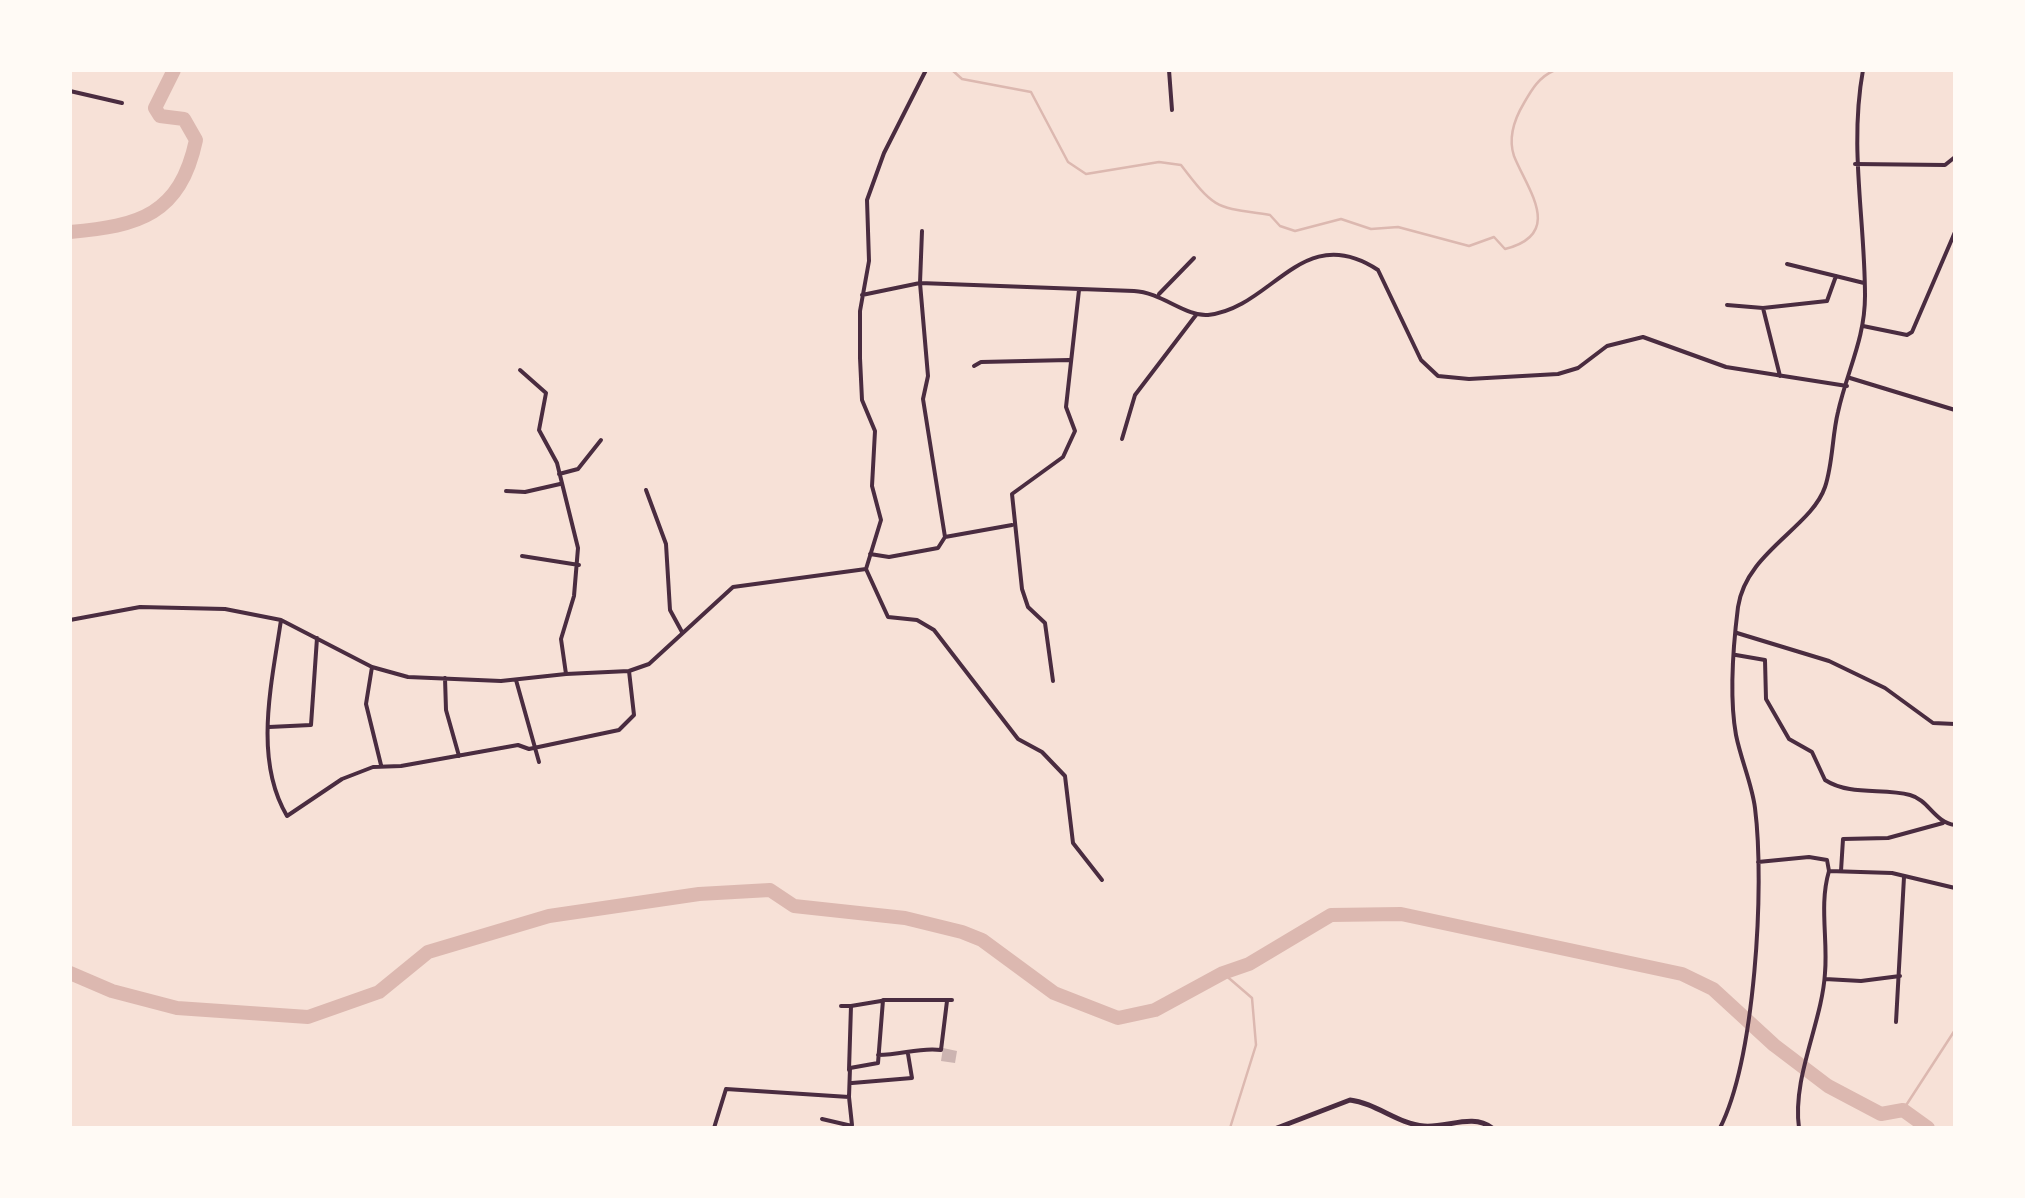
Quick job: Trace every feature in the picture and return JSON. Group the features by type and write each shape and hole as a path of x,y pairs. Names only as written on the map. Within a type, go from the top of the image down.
{"street":[{"path":"926,70 870,190 868,261 862,295 861,391 875,431 872,486 880,520 866,569 888,617 916,620 934,630 1018,738 1049,758 1065,776 1073,843 1102,880"},
{"path":"1169,70 1172,110"},
{"path":"1720,1128 1734,1097 1750,992 1758,862 1754,804 1734,721 1737,633 1744,586 1825,490 1837,414 1863,326 1864,283 1855,164 1863,70"},
{"path":"70,91 122,103"},
{"path":"1855,164 1945,165 1955,157"},
{"path":"870,554 910,554 938,548 945,537 924,399 928,376 920,282 922,230"},
{"path":"1863,326 1908,336 1912,332 1955,232"},
{"path":"1122,440 1135,395 1196,315 1228,308 1302,262 1341,253 1378,270 1420,360 1438,376 1469,380 1558,374 1578,368 1607,346 1642,338 1698,360 1847,386"},
{"path":"1159,294 1194,258"},
{"path":"1787,264 1864,283"},
{"path":"1727,305 1763,308 1827,301 1836,276"},
{"path":"862,295 920,282 1159,294 1196,315"},
{"path":"1052,681 1044,623 1028,606 1022,589 1012,494 1063,457 1075,431 1066,407 1068,360 1079,290"},
{"path":"1763,308 1780,376"},
{"path":"974,366 981,362 1068,360"},
{"path":"520,370 546,393 539,430 559,474 577,532 578,565 561,639 566,674"},
{"path":"1850,378 1955,410"},
{"path":"559,474 578,469 601,440"},
{"path":"506,491 524,492 560,484"},
{"path":"646,490 666,544 670,610 682,632"},
{"path":"945,537 1014,525"},
{"path":"522,556 578,565"},
{"path":"70,620 140,607 180,606 281,620 372,668 408,677 516,680 629,671 657,660 733,587 866,569"},
{"path":"281,620 269,728 270,774 288,816 342,779 381,765 460,757 518,745 535,748 615,731 631,720 629,671"},
{"path":"1737,633 1829,661 1877,683 1933,723 1955,724"},
{"path":"269,728 298,728 313,722 317,638"},
{"path":"1736,655 1764,660 1766,700 1789,739 1812,752 1824,780 1841,788 1909,794 1943,823"},
{"path":"372,668 366,704 381,765"},
{"path":"445,678 446,710 460,757"},
{"path":"516,680 539,762"},
{"path":"1841,871 1843,839 1888,838 1943,823 1955,825"},
{"path":"1758,862 1810,857 1828,860 1830,871 1824,898 1825,978 1800,1097 1799,1128"},
{"path":"1830,871 1904,876 1955,888"},
{"path":"1896,1022 1904,876"},
{"path":"1825,978 1862,982 1900,976"},
{"path":"850,1070 877,1065 883,1000"},
{"path":"841,1006 883,1000 949,1000 941,1050 921,1048 908,1054 878,1055"},
{"path":"822,1119 852,1127 851,1006"},
{"path":"850,1083 912,1078 908,1054"},
{"path":"714,1128 726,1090 849,1097"},
{"path":"1277,1128 1350,1100 1415,1125 1439,1127 1478,1120 1492,1128"}],"building":[{"path":"943,1048 957,1051 955,1063 941,1061"}],"waterway":[{"path":"70,232 136,220 153,212 179,185 196,140 184,119 160,116 155,108 174,70"},
{"path":"952,70 962,79 1031,92 1068,162 1086,174 1159,162 1181,165 1218,204 1270,215 1280,226 1295,231 1341,219 1371,229 1398,227 1469,246 1494,237 1505,249 1523,242 1534,233 1538,222 1533,196 1514,156 1513,128 1533,88 1555,70"},
{"path":"70,973 112,991 177,1008 308,1017 379,992 428,952 549,916 699,894 770,890 794,906 905,918 962,932 982,940 1054,993 1118,1018 1155,1010 1223,973 1249,964 1331,915 1401,914 1682,974 1713,989 1774,1045 1828,1086 1881,1114 1903,1110 1928,1128"},
{"path":"1223,973 1252,998 1256,1045 1230,1128"},
{"path":"1903,1110 1955,1030"}]}
